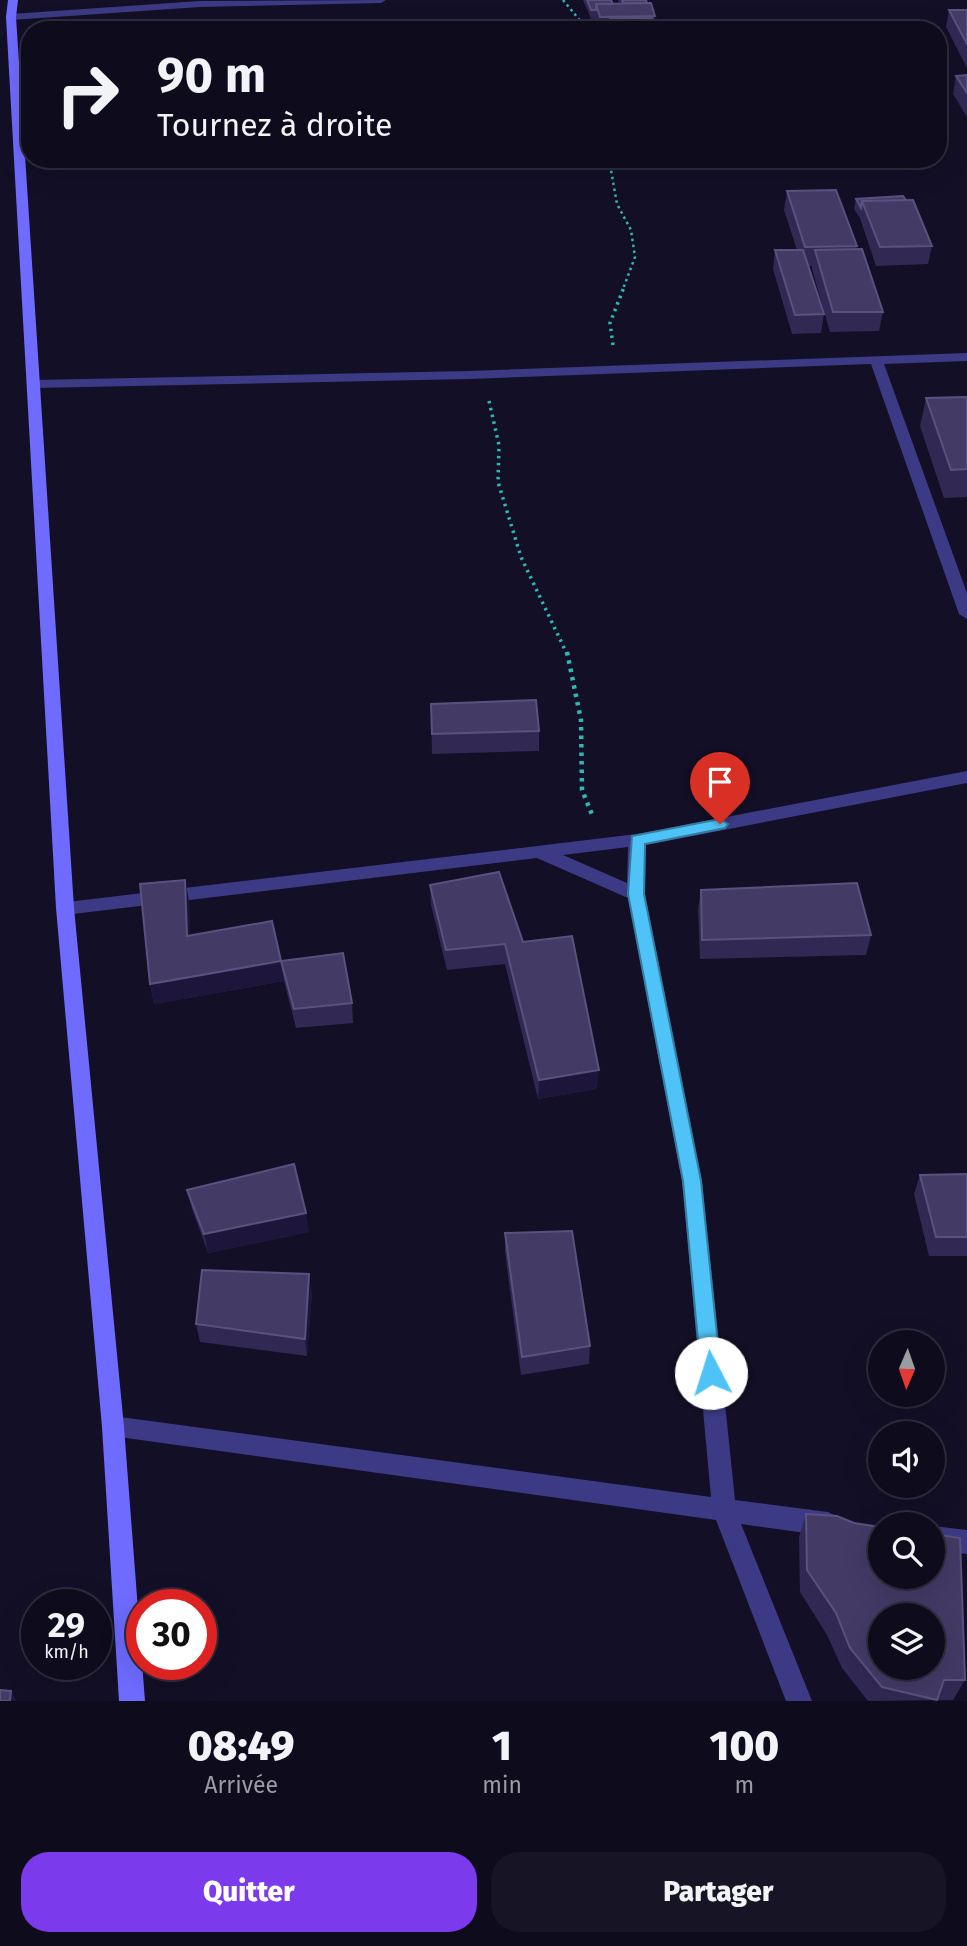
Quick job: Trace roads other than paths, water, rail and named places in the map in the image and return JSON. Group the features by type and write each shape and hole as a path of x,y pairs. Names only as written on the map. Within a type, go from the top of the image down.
{"main road":[{"path":"12,8 21,162"},
{"path":"21,168 65,908 113,1427 132,1701"}],"street":[{"path":"12,8 381,0"},
{"path":"34,384 470,375 967,357"},
{"path":"877,362 967,614"},
{"path":"65,908 637,840 967,777"},
{"path":"637,840 636,894 692,1181 724,1510 799,1701"},
{"path":"540,852 636,894"},
{"path":"113,1427 854,1527"},
{"path":"945,1539 967,1542"}]}
